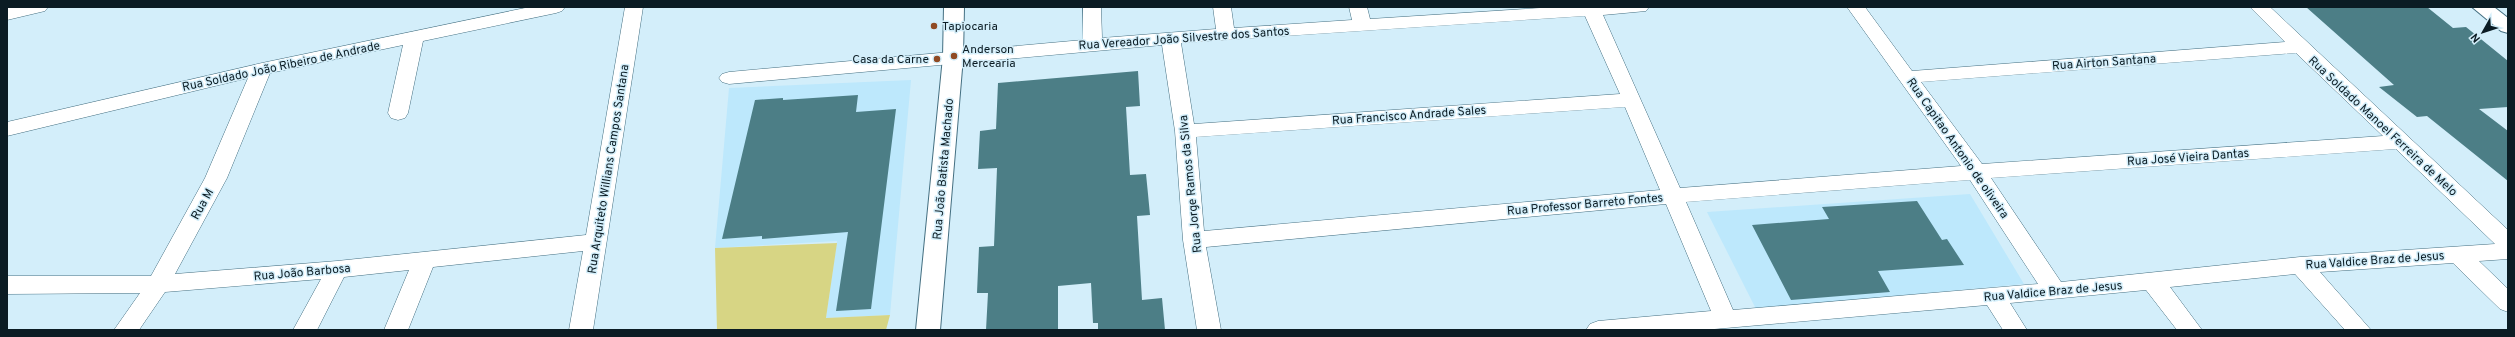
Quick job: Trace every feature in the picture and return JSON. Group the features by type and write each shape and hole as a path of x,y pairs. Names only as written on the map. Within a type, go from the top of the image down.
{"street":[{"path":"10,11 39,7"},
{"name":"Rua Soldado João Ribeiro de Andrade","path":"7,129 262,69 556,7"},
{"name":"Rua Arquiteto Willians Campos Santana","path":"581,330 634,7"},
{"name":"Rua João Batista Machado","path":"928,330 953,57 954,7"},
{"path":"1092,7 1093,45"},
{"path":"1222,7 1226,34"},
{"path":"1358,7 1363,26"},
{"name":"Rua Vereador João Silvestre dos Santos","path":"729,78 1172,38 1363,26 1496,11 1591,10 1639,7"},
{"name":"Rua Capitao Antonio de oliveira","path":"1856,7 1909,77 1976,172 2055,291"},
{"name":"Rua Soldado Manoel Ferreira de Melo","path":"2259,7 2299,47 2508,243"},
{"path":"2482,7 2508,28"},
{"path":"1591,10 1632,100 1725,318"},
{"path":"398,113 414,37"},
{"name":"Rua Jorge Ramos da Silva","path":"1172,38 1185,131 1194,240 1209,330"},
{"name":"Rua Airton Santana","path":"1909,77 2299,47"},
{"name":"Rua M","path":"126,330 158,284 216,178 262,69"},
{"name":"Rua Francisco Andrade Sales","path":"1185,131 1632,100"},
{"name":"Rua José Vieira Dantas","path":"1976,172 2400,142"},
{"name":"Rua Professor Barreto Fontes","path":"1194,240 1673,196 1976,172"},
{"name":"Rua João Barbosa","path":"7,285 158,284 337,269 596,242"},
{"name":"Rua Valdice Braz de Jesus","path":"1598,330 1725,318 1805,321 1993,296 2055,291 2300,265 2508,251"},
{"path":"2459,255 2508,303"},
{"path":"396,330 425,259"},
{"path":"2300,265 2359,330"},
{"path":"305,330 337,269"},
{"path":"2152,281 2190,330"},
{"path":"1993,296 2015,330"}],"shaded area":[{"path":"911,80 890,315 826,318 837,241 715,248 729,88"},
{"path":"1970,194 2024,284 1756,309 1707,212"},
{"path":"837,243 826,318 890,315 886,330 717,330 715,248"}],"building":[{"path":"2306,7 2427,7 2453,28 2466,27 2508,61 2508,107 2479,109 2508,131 2508,181 2427,116 2417,117 2379,87 2394,85"},
{"path":"1138,71 1140,106 1126,107 1130,175 1146,174 1150,215 1137,216 1142,300 1162,298 1165,330 1098,330 1098,323 1093,323 1091,283 1058,286 1058,330 986,330 988,293 977,293 979,247 994,246 997,168 978,169 980,131 996,129 998,83"},
{"path":"858,95 856,112 896,109 871,309 836,311 848,232 762,239 762,236 722,239 755,100 783,98 783,100"},
{"path":"1917,201 1942,240 1947,239 1964,265 1878,271 1890,292 1791,300 1752,225 1829,219 1822,207"}],"place":[{"name":"Tapiocaria","path":"934,26"},
{"name":"Anderson Mercearia","path":"954,56"},
{"name":"Casa da Carne","path":"937,59"}]}
